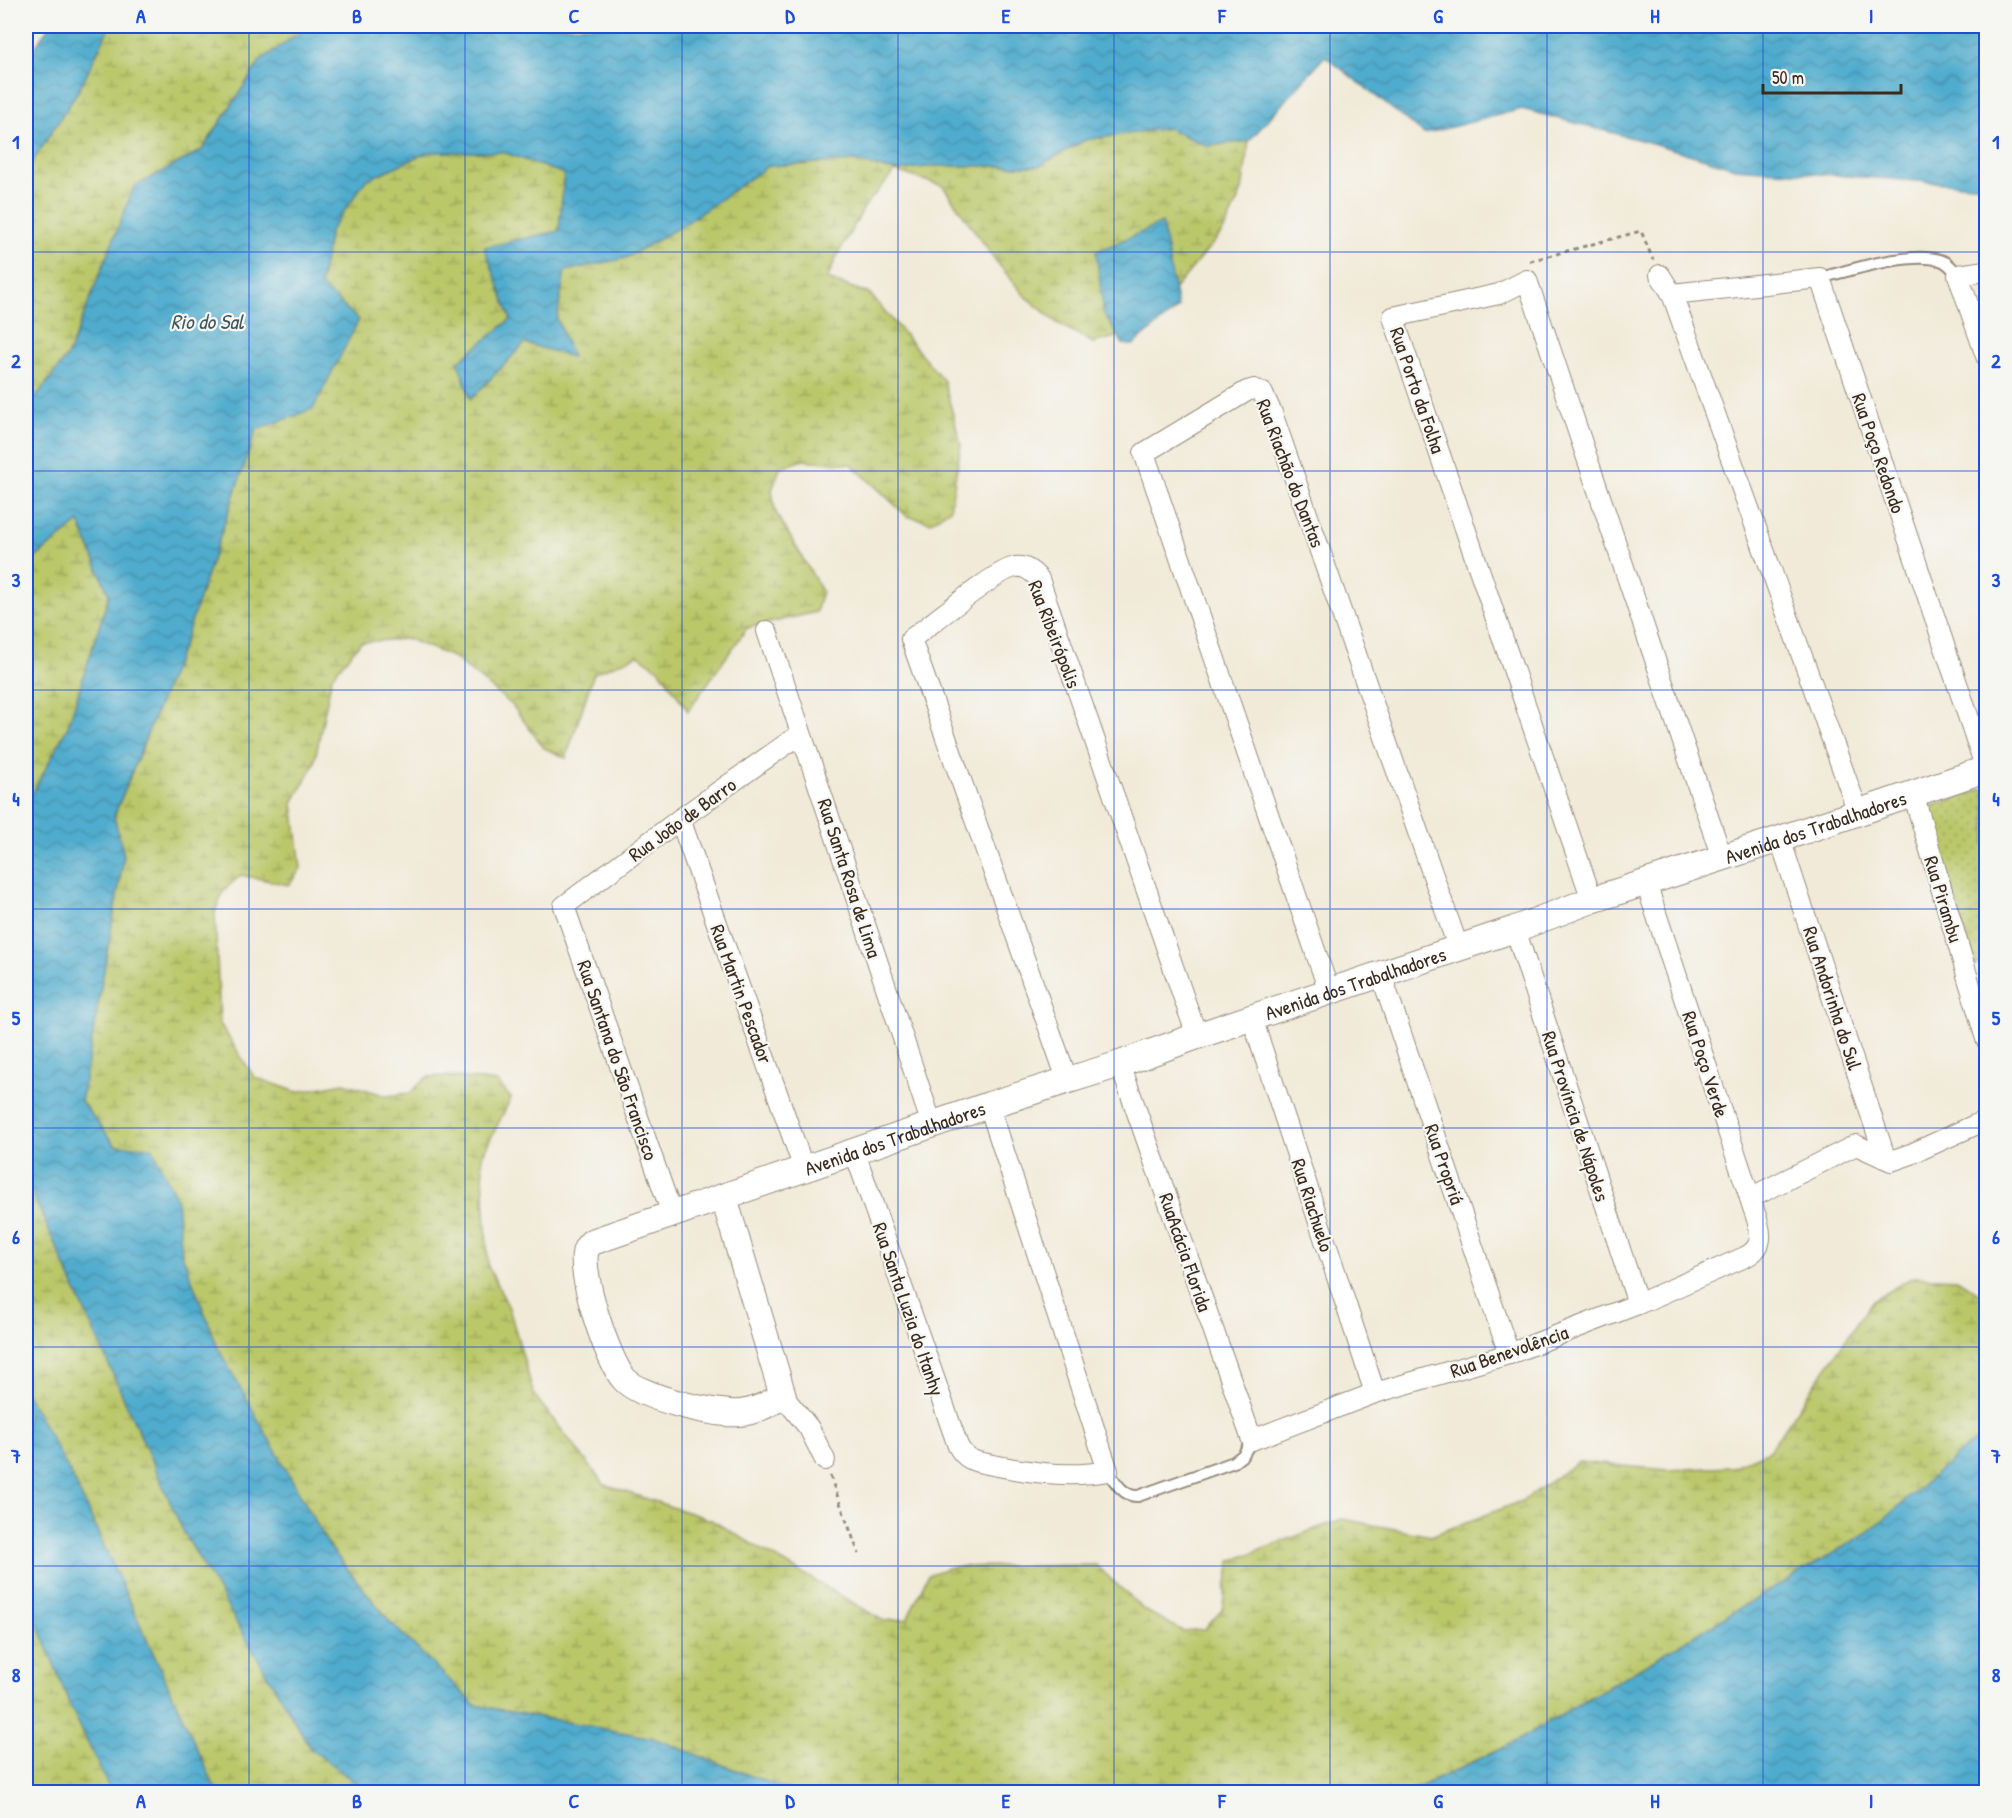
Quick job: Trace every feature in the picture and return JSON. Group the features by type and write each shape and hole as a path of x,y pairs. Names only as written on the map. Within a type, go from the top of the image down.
{"street":[{"path":"1986,271 1958,275 1986,356"},
{"path":"1660,275 1672,294 1858,812"},
{"path":"1672,294 1820,278"},
{"name":"Rua Poço Redondo","path":"1820,278 1986,769"},
{"path":"1527,280 1722,858"},
{"name":"Rua Porto da Folha","path":"1527,280 1500,294 1393,317 1592,900"},
{"name":"Rua Riachão do Dantas","path":"1329,991 1143,453 1247,391 1254,389 1262,392 1272,413 1458,947"},
{"name":"Rua Ribeirópolis","path":"1067,1079 911,639 1010,568 1017,566 1026,568 1039,579 1197,1036"},
{"name":"Rua Santa Rosa de Lima","path":"768,631 932,1125"},
{"name":"Rua João de Barro","path":"564,906 680,819 792,740 804,741"},
{"name":"Avenida dos Trabalhadores","path":"783,1396 740,1413 704,1410 647,1393 631,1385 620,1374 605,1340 589,1293 586,1277 586,1250 592,1242 1067,1079 1120,1064 1515,929 1592,900 1986,769"},
{"name":"Rua Pirambu","path":"1913,793 1986,1040"},
{"name":"Rua Martin Pescador","path":"680,819 804,1169"},
{"name":"Rua Andorinha do Sul","path":"1780,839 1885,1157"},
{"name":"Rua Poço Verde","path":"1646,883 1750,1198 1761,1236 1760,1246"},
{"name":"Rua Santana do São Francisco","path":"564,906 672,1214"},
{"name":"Rua Província de Nápoles","path":"1515,929 1638,1304"},
{"name":"Rua Propriá","path":"1381,974 1509,1354"},
{"name":"Rua Riachuelo","path":"1252,1018 1374,1392"},
{"name":"RuaAcácia Florida","path":"1120,1064 1252,1440"},
{"path":"989,1106 1108,1471"},
{"path":"1750,1198 1856,1145 1891,1161 1986,1120"},
{"name":"Rua Santa Luzia do Itanhy","path":"855,1153 962,1454 971,1460 1058,1474 1081,1475 1108,1471"},
{"path":"724,1198 783,1396 809,1428 825,1460"},
{"name":"Rua Benevolência","path":"1252,1440 1374,1392 1509,1354 1638,1304 1752,1254 1760,1246"}],"lane":[{"path":"1820,278 1896,260 1924,259 1942,261 1958,275"},
{"path":"1108,1471 1124,1492 1133,1496 1141,1496 1234,1462 1246,1451 1252,1440"}],"path":[{"path":"1527,280 1530,261 1641,231 1660,275"},
{"path":"825,1460 859,1554"}],"green space":[{"path":"110,26 304,26 298,34 261,60 202,150 134,187 68,355 26,410 26,172 80,88"},
{"path":"1168,128 1207,146 1249,141 1242,191 1224,230 1148,321 1134,332 1093,343 1057,323 1024,295 996,261 943,186 895,171 934,166 1039,166 1085,140"},
{"path":"428,152 503,152 564,174 559,231 485,247 511,319 458,362 471,399 525,343 571,356 557,319 564,271 626,258 683,225 768,166 853,161 895,171 865,206 827,279 870,294 944,381 961,445 950,509 931,522 907,516 851,464 803,460 780,468 772,490 775,511 822,591 816,612 747,628 688,711 660,670 638,655 594,673 566,758 544,748 512,705 453,657 408,639 361,642 332,676 314,764 293,803 301,868 289,885 241,875 224,890 215,912 220,1024 254,1077 297,1092 344,1083 387,1096 410,1093 427,1077 449,1076 497,1082 511,1098 482,1156 488,1266 509,1308 534,1395 605,1485 711,1520 884,1621 907,1619 928,1575 950,1567 1096,1565 1144,1610 1183,1631 1205,1629 1222,1610 1231,1561 1342,1519 1431,1536 1524,1500 1578,1462 1667,1470 1732,1467 1769,1451 1873,1300 1913,1277 1957,1279 1986,1298 1986,1431 1869,1532 1513,1743 1409,1792 793,1792 653,1738 475,1705 390,1622 329,1546 218,1348 182,1254 177,1200 115,1145 81,1101 124,856 114,817 184,643 256,430 313,408 320,285 330,231 366,180"},
{"path":"79,522 109,595 68,726 26,806 26,580 34,559"},
{"path":"1986,788 1986,960 1975,965 1926,808"},
{"path":"26,1179 184,1533 311,1749 368,1792 217,1792 70,1472 26,1393"},
{"path":"26,1592 69,1703 111,1792 26,1792"}],"water":[{"path":"49,26 110,26 80,88 26,172 26,61"},
{"name":"Rio do Sal","path":"304,26 1986,26 1986,186 1735,168 1652,143 1522,109 1424,134 1325,56 1249,141 1207,146 1168,128 1085,140 1039,166 934,166 895,171 853,161 768,166 683,225 626,258 565,271 557,319 572,357 525,343 471,399 458,362 511,319 484,247 559,231 564,174 503,152 428,152 366,180 330,231 320,285 359,320 313,409 256,430 184,643 114,816 124,856 81,1101 115,1145 152,1147 177,1200 182,1254 218,1348 329,1546 390,1622 475,1705 653,1738 793,1792 368,1792 311,1749 184,1533 26,1179 26,806 68,726 109,595 79,522 34,559 26,580 26,410 68,355 134,187 202,150 261,60 298,34"},
{"path":"1162,223 1178,308 1133,345 1123,344 1104,314 1096,252"},
{"path":"26,1393 70,1472 217,1792 111,1792 69,1703 26,1592"},
{"path":"1986,1431 1986,1792 1409,1792 1513,1743 1869,1532"}]}
